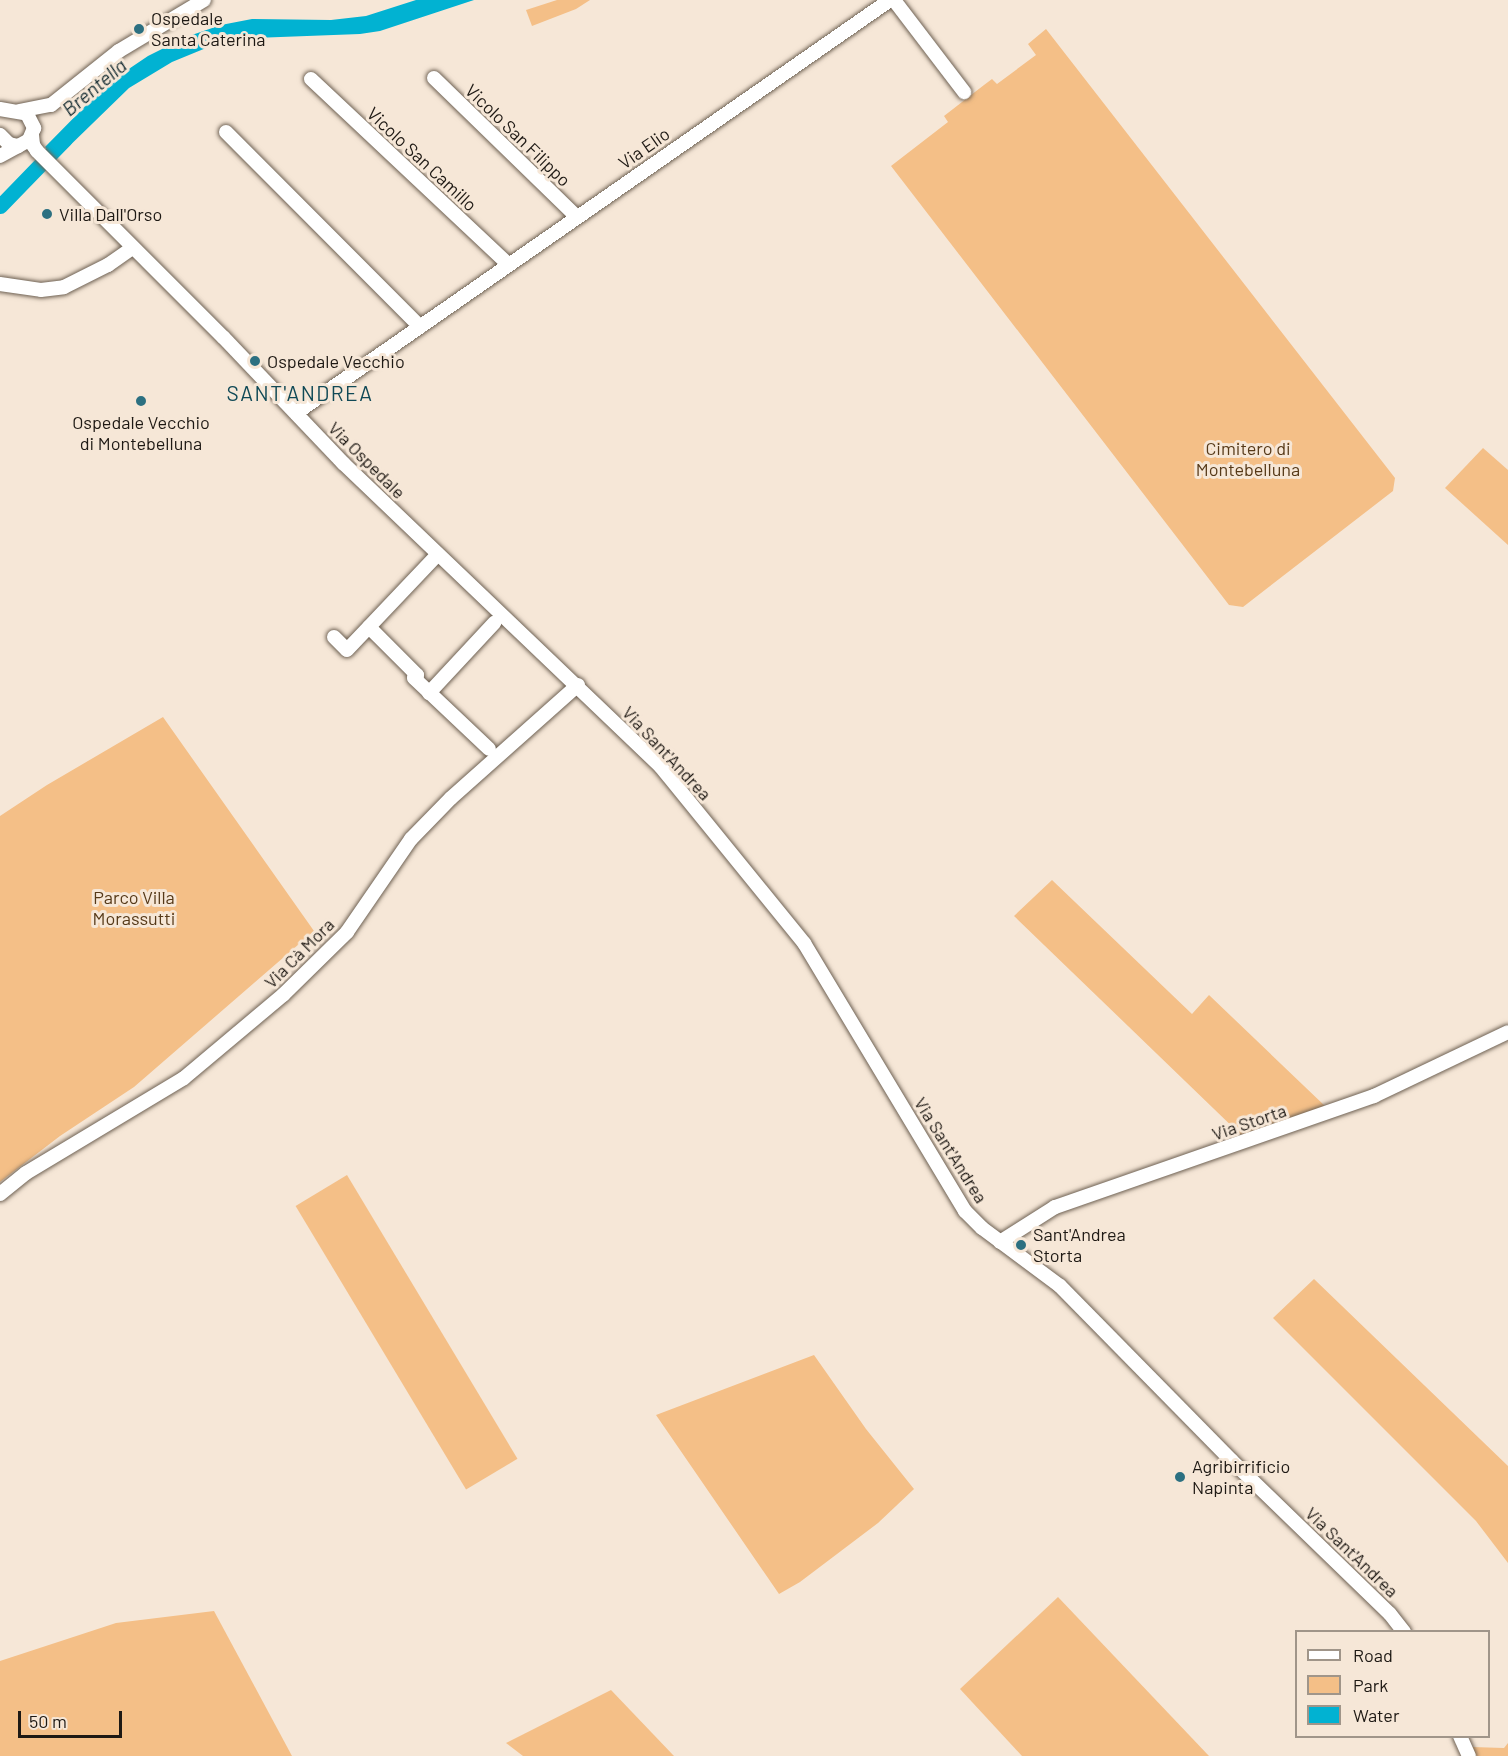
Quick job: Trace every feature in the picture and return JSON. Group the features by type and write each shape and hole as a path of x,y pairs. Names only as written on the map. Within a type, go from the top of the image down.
{"street":[{"path":"0,122 6,114 46,107 64,96 119,51 204,0"},
{"path":"892,0 964,92"},
{"name":"Via Elio","path":"296,413 892,0"},
{"name":"Vicolo San Filippo","path":"434,78 577,217"},
{"name":"Vicolo San Camillo","path":"311,80 508,264"},
{"path":"0,156 20,145 33,134 64,96"},
{"path":"0,109 17,111 32,120 33,145 36,151"},
{"path":"226,132 420,327"},
{"name":"Via Ospedale","path":"0,135 9,144 36,151 50,164 343,463 578,685"},
{"path":"0,284 42,290 63,287 108,265 132,248"},
{"path":"334,637 347,650 438,554"},
{"path":"429,693 494,623"},
{"path":"369,627 417,675 414,678 489,749"},
{"name":"Via Cà Mora","path":"0,1194 26,1173 184,1078 283,995 347,932 411,839 451,798 578,685"},
{"name":"Via Sant'Andrea","path":"578,685 661,767 804,944 965,1211 1000,1242 1060,1286 1231,1460 1390,1614 1402,1630"},
{"name":"Via Storta","path":"1000,1242 1055,1208 1374,1096 1508,1032"},
{"path":"1460,1738 1469,1756"}],"green space":[{"path":"557,0 590,0 576,9 532,26 526,10"},
{"name":"Cimitero di Montebelluna","path":"1046,29 1395,478 1393,491 1243,607 1229,605 891,166 948,122 944,116 984,85 992,79 997,84 1036,55 1028,44"},
{"path":"1483,448 1508,470 1508,545 1445,488"},
{"name":"Parco Villa Morassutti","path":"163,717 314,931 134,1087 60,1136 0,1182 0,816 47,785"},
{"path":"1052,880 1192,1014 1209,995 1326,1107 1242,1136 1014,916"},
{"path":"347,1175 517,1459 466,1490 296,1206"},
{"path":"1314,1279 1508,1466 1508,1563 1476,1521 1273,1318"},
{"path":"814,1355 866,1429 914,1489 878,1523 800,1582 779,1594 656,1415"},
{"path":"1058,1597 1209,1756 1022,1756 960,1689"},
{"path":"214,1611 292,1756 0,1756 0,1661 116,1623"},
{"path":"611,1690 674,1756 523,1756 506,1743"},
{"path":"1508,1743 1508,1756 1476,1756 1472,1747 1504,1748"}],"water":[{"path":"416,0 474,0 380,31 360,34 228,39 172,62 129,88 56,159 45,147 108,83 148,56 186,37 221,25 252,19 331,20 366,16"}],"waterway":[{"name":"Brentella","path":"0,206 65,139"}],"place":[{"name":"Ospedale Santa Caterina","path":"139,29"},
{"name":"Villa Dall'Orso","path":"47,214"},
{"name":"Ospedale Vecchio","path":"255,361"},
{"name":"Ospedale Vecchio di Montebelluna","path":"141,401"},
{"name":"Sant'Andrea Storta","path":"1021,1245"},
{"name":"Agribirrificio Napinta","path":"1180,1477"}],"district":[{"name":"SANT'ANDREA","path":"300,393"}]}
